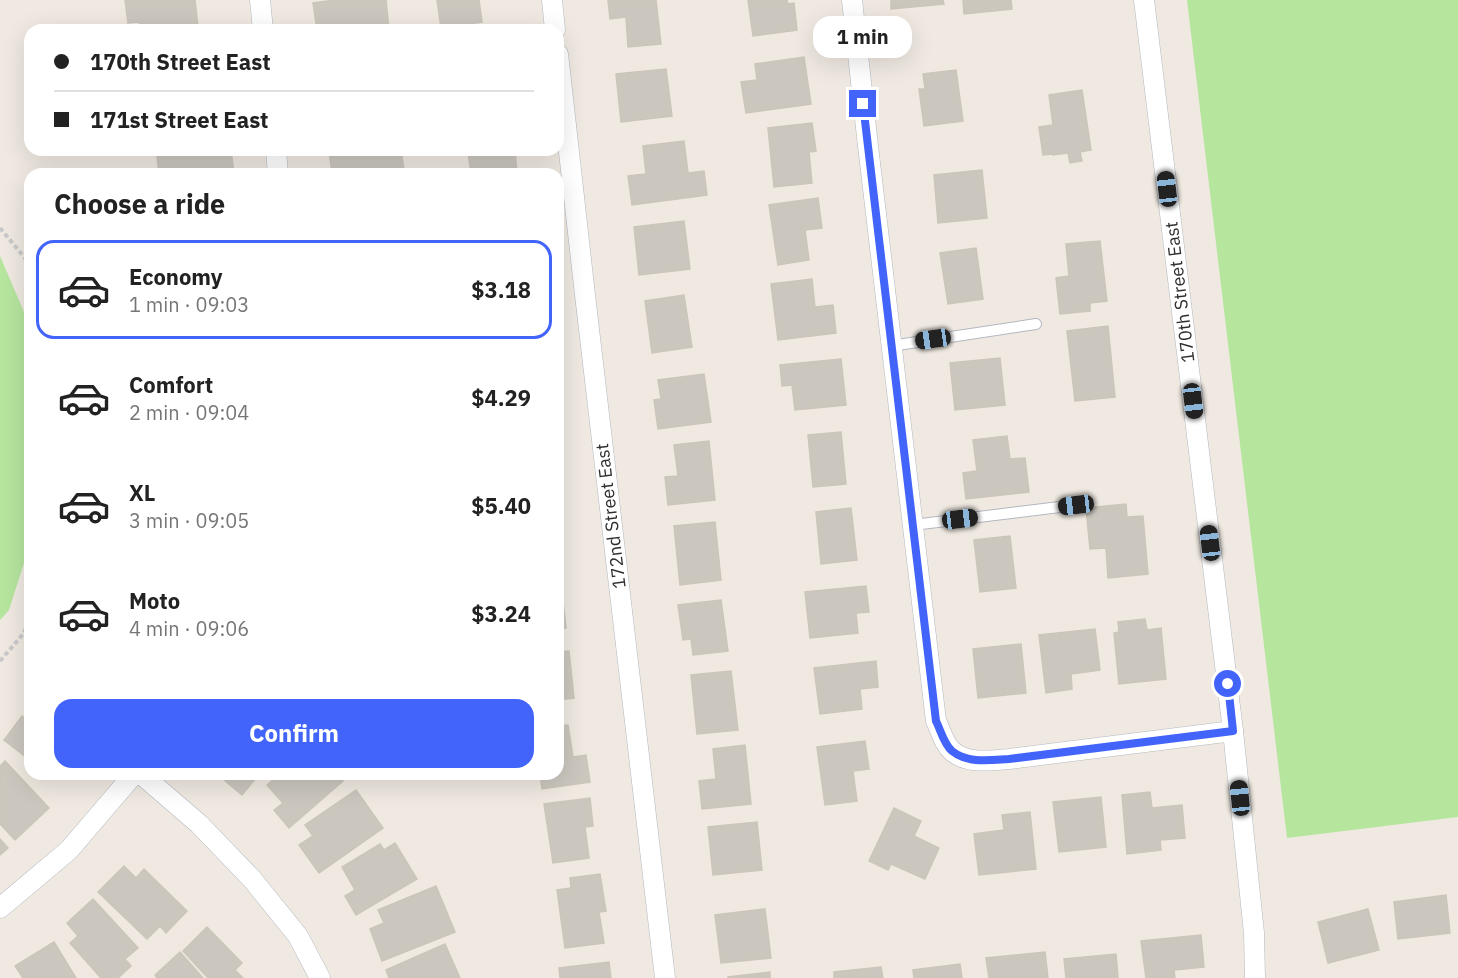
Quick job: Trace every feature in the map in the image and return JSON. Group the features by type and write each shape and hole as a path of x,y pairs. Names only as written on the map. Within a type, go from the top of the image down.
{"street":[{"path":"260,0 262,24"},
{"path":"552,0 554,24"},
{"path":"852,0 936,721 946,742 952,751 978,761 1233,731"},
{"name":"170th Street East","path":"1144,0 1233,731 1254,933 1255,978"},
{"name":"172nd Street East","path":"564,107 665,978"},
{"path":"0,908 69,850 129,780"},
{"path":"148,780 199,824 252,879 298,936 320,978"}],"lane":[{"path":"891,346 1036,324"},
{"path":"913,525 1076,505"}],"path":[{"path":"0,228 24,257"},
{"path":"0,661 24,633"}],"green space":[{"path":"1187,0 1458,0 1458,817 1287,838"},
{"path":"0,256 24,312 24,563 9,610 0,620"}],"building":[{"path":"125,0 195,0 198,24 128,23"},
{"path":"335,0 386,0 388,24 316,24 313,3"},
{"path":"437,0 479,0 482,22 440,24"},
{"path":"608,0 656,0 661,44 628,47 626,17 610,19"},
{"path":"748,0 787,0 788,4 794,3 797,30 753,36"},
{"path":"891,0 943,0 944,4 891,9"},
{"path":"963,0 1011,0 1012,9 964,14"},
{"path":"804,57 811,104 746,113 741,82 757,80 755,64"},
{"path":"666,69 672,116 621,122 616,74"},
{"path":"956,70 963,121 924,126 919,89 925,89 923,74"},
{"path":"1082,90 1091,150 1080,152 1082,161 1070,163 1068,153 1043,155 1039,127 1053,125 1049,95"},
{"path":"812,123 816,151 809,152 812,183 774,187 768,128"},
{"path":"684,141 688,173 704,171 707,195 632,205 628,176 646,174 643,146"},
{"path":"157,156 232,156 233,168 158,168"},
{"path":"330,156 402,156 404,168 331,168"},
{"path":"469,156 515,156 517,168 470,168"},
{"path":"982,170 987,218 938,223 934,175"},
{"path":"818,198 822,228 805,230 809,260 778,265 769,205"},
{"path":"684,221 690,269 639,275 634,227"},
{"path":"1100,241 1107,301 1090,303 1090,311 1060,314 1056,278 1069,276 1066,244"},
{"path":"976,248 983,299 948,304 940,253"},
{"path":"812,279 815,307 833,305 836,333 778,340 771,284"},
{"path":"684,295 692,347 652,353 645,301"},
{"path":"1108,326 1115,397 1075,401 1067,331"},
{"path":"1000,358 1005,405 955,410 950,363"},
{"path":"841,359 846,405 795,410 792,385 782,386 780,365"},
{"path":"704,374 711,422 658,429 654,400 661,399 658,380"},
{"path":"841,432 846,484 813,487 808,435"},
{"path":"1007,436 1010,459 1025,458 1029,492 966,499 963,473 977,471 973,440"},
{"path":"709,441 715,500 668,505 665,477 678,476 674,445"},
{"path":"1126,504 1127,517 1143,516 1148,574 1108,578 1106,548 1090,549 1086,508"},
{"path":"851,508 857,560 821,564 816,512"},
{"path":"715,522 721,580 680,585 674,526"},
{"path":"1010,536 1016,588 980,592 974,540"},
{"path":"866,586 869,612 856,613 858,633 810,638 805,592"},
{"path":"721,600 728,651 693,655 691,639 683,640 678,605"},
{"path":"1145,619 1147,630 1161,628 1166,679 1119,684 1114,633 1119,632 1118,622"},
{"path":"1095,629 1100,670 1071,674 1072,689 1046,693 1039,635"},
{"path":"1021,644 1026,693 978,698 973,649"},
{"path":"564,651 569,651 574,698 564,699"},
{"path":"876,661 878,687 860,689 862,709 820,714 814,668"},
{"path":"731,671 738,730 697,734 691,675"},
{"path":"22,716 24,718 24,755 4,740"},
{"path":"564,725 568,725 573,757 586,755 590,782 542,789 541,780 564,780"},
{"path":"865,741 869,769 853,771 857,801 825,805 817,747"},
{"path":"745,745 751,804 702,809 699,781 716,779 713,749"},
{"path":"5,761 49,808 15,840 0,824 0,766"},
{"path":"224,780 254,780 242,795"},
{"path":"273,780 343,781 289,828 274,810 283,803 267,785"},
{"path":"356,790 383,828 319,873 299,845 313,836 305,825"},
{"path":"1150,792 1152,808 1182,805 1185,838 1160,840 1161,850 1127,854 1122,795"},
{"path":"1101,797 1106,847 1059,852 1053,802"},
{"path":"590,798 593,826 585,827 589,858 553,863 544,804"},
{"path":"894,808 921,821 914,836 939,848 925,879 891,864 888,870 869,861"},
{"path":"1030,812 1036,869 979,875 974,834 1004,830 1002,815"},
{"path":"757,822 762,870 713,875 708,827"},
{"path":"0,839 8,848 0,855"},
{"path":"395,843 417,879 356,915 345,896 355,890 342,867 380,844 384,850"},
{"path":"124,866 136,878 144,869 187,911 166,933 160,926 147,939 98,892"},
{"path":"600,874 606,911 599,912 604,943 565,948 557,890 571,888 570,878"},
{"path":"436,886 455,932 382,961 370,929 384,923 378,910"},
{"path":"1446,895 1450,933 1398,939 1394,902"},
{"path":"93,899 138,948 125,959 131,966 118,978 101,978 70,943 78,936 67,923"},
{"path":"765,909 771,958 721,963 715,915"},
{"path":"1368,909 1379,950 1328,963 1318,922"},
{"path":"207,927 242,963 235,970 243,978 208,978 183,951"},
{"path":"1201,935 1204,967 1174,970 1175,978 1146,978 1141,941"},
{"path":"54,942 76,978 23,978 15,966"},
{"path":"445,944 460,978 389,978 386,970"},
{"path":"180,952 203,978 157,978 155,975"},
{"path":"1045,952 1048,978 989,978 986,958"},
{"path":"1116,954 1118,978 1066,978 1064,959"},
{"path":"609,962 611,978 560,978 559,968"},
{"path":"960,964 962,978 914,978 913,970"},
{"path":"881,967 883,978 834,978 834,972"},
{"path":"770,972 770,978 728,978 728,977"}],"route":[{"path":"863,104 936,721 946,742 952,751 978,761 1233,731 1228,684"}]}
